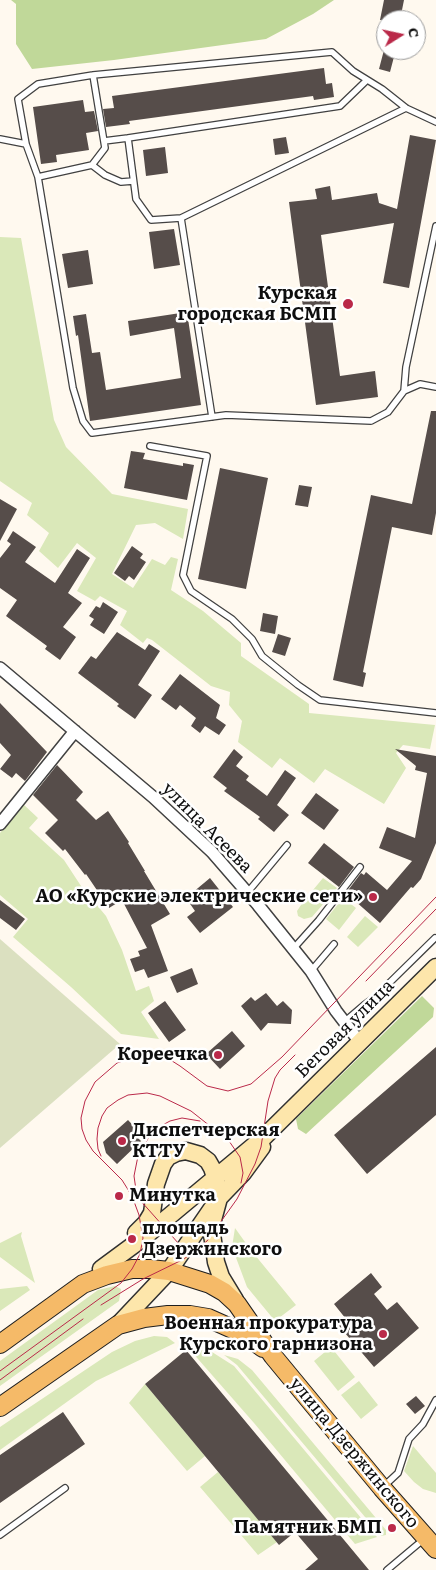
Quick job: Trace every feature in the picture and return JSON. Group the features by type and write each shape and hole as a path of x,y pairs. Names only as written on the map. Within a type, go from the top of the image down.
{"main road":[{"path":"0,1344 83,1284 107,1274 132,1269 169,1271 210,1284 224,1292 237,1304 273,1356"},
{"path":"0,1407 118,1325 144,1318 168,1314 208,1318 244,1334 273,1356"},
{"name":"улица Дзержинского","path":"273,1356 382,1488 432,1544"}],"street":[{"name":"улица Асеева","path":"0,668 153,797 212,852 311,971 344,1022 359,1041"},
{"path":"0,824 75,731"},
{"name":"Беговая улица","path":"282,1120 359,1041 436,967"},
{"path":"83,1284 143,1238 282,1120"},
{"path":"118,1325 169,1271 219,1198 244,1173 282,1120"},
{"path":"101,1269 152,1214 158,1173 168,1157 186,1151 200,1155 208,1161 215,1177 219,1198 213,1220 213,1248 221,1276 237,1304"}],"lane":[{"path":"436,122 406,108 382,89 353,71 332,52 93,75 38,84 18,99 26,144 38,177 73,388 82,421 92,433 226,415 371,421 388,412 404,391 420,384 436,387"},
{"path":"38,177 92,165 105,148 93,75"},
{"path":"104,141 340,106 367,80"},
{"path":"128,138 136,200 151,220 181,218 406,108"},
{"path":"0,139 26,144"},
{"path":"92,165 105,175 121,182 134,181"},
{"path":"181,218 212,418"},
{"path":"404,391 406,367 436,226"},
{"path":"150,446 206,456 183,575 191,591 232,619 252,640 262,656 320,700 436,713"},
{"path":"247,893 287,845"},
{"path":"293,949 319,920 360,867"},
{"path":"344,1022 375,997 435,938"},
{"path":"311,971 334,944"},
{"path":"382,1488 398,1473 409,1439 423,1424 436,1400"},
{"path":"0,1535 65,1488"},
{"path":"388,1570 432,1544"}],"green space":[{"path":"11,0 334,0 313,14 266,39 114,60 32,69 16,44 16,4"},
{"path":"0,237 21,238 54,420 66,447 112,494 188,509 183,539 155,523 136,525 112,574 133,588 152,559 165,565 171,557 178,559 171,590 203,611 241,643 241,656 309,704 309,713 435,725 430,749 403,745 396,753 406,768 384,804 325,769 314,783 280,758 272,768 238,742 242,721 229,705 230,692 211,686 152,640 147,638 143,643 120,625 127,611 100,596 95,601 77,591 96,558 77,543 58,568 39,551 49,533 27,515 32,503 0,481"},
{"path":"23,804 38,818 29,828 64,860 81,886 106,916 122,950 136,991 149,986 154,1001 141,1012 159,1039 121,1034 71,987 13,937 28,919 0,895 0,833"},
{"path":"323,878 337,888 312,917 304,919 298,916 297,911"},
{"path":"343,898 356,908 339,930 326,919"},
{"path":"365,916 378,927 358,947 347,937"},
{"path":"0,939 120,1044 0,1148"},
{"path":"422,996 434,1008 433,1017 306,1134 298,1129 296,1119"},
{"path":"235,1228 296,1305 275,1321 247,1287 232,1247"},
{"path":"22,1232 21,1236 35,1283 0,1257 0,1243"},
{"path":"27,1286 30,1290 0,1311 0,1289"},
{"path":"115,1286 121,1289 119,1301 0,1386 0,1361 98,1290"},
{"path":"154,1336 167,1337 175,1343 96,1381 0,1450 0,1427 112,1352 135,1341"},
{"path":"331,1347 355,1377 338,1391 314,1361"},
{"path":"194,1349 212,1352 234,1366 377,1537 355,1544 191,1351"},
{"path":"224,1355 238,1359 252,1370 386,1530 386,1535 381,1536 237,1365"},
{"path":"359,1381 378,1405 361,1419 341,1395"},
{"path":"145,1384 205,1456 187,1471 129,1403"},
{"path":"413,1446 436,1473 436,1493 423,1489 404,1471"},
{"path":"218,1472 277,1542 258,1555 200,1487"}],"building":[{"path":"384,0 404,0 402,10 382,10"},
{"path":"381,60 393,60 390,72 379,69"},
{"path":"324,68 326,84 332,83 334,97 314,100 313,96 129,121 130,124 106,127 103,109 114,108 112,96"},
{"path":"83,100 85,112 94,111 98,131 86,133 89,150 56,155 57,162 41,164 33,107"},
{"path":"410,135 436,140 409,288 383,283 394,223 321,235 340,376 375,371 378,397 316,405 289,202 317,199 315,189 330,186 332,200 377,193 379,203 397,209"},
{"path":"286,137 289,153 275,155 273,139"},
{"path":"165,147 168,173 146,176 143,150"},
{"path":"174,229 180,265 154,269 149,232"},
{"path":"88,250 93,284 68,288 62,254"},
{"path":"187,312 201,405 90,421 78,335 76,336 73,316 86,314 92,353 100,352 106,390 181,378 174,328 130,336 128,321"},
{"path":"431,411 436,411 436,513 432,535 392,527 363,672 366,673 363,687 333,680 371,495 412,504"},
{"path":"131,451 145,453 143,459 183,466 183,463 194,465 187,500 124,488"},
{"path":"220,468 268,478 246,589 198,579"},
{"path":"299,485 312,487 308,507 295,505"},
{"path":"0,499 17,509 0,541"},
{"path":"13,531 36,547 25,562 55,583 77,549 90,558 68,593 82,603 63,627 76,637 60,660 45,649 47,646 6,616 17,600 0,588 0,558 11,544 7,541"},
{"path":"132,546 143,554 140,558 146,562 134,580 129,576 125,581 114,573"},
{"path":"103,602 118,612 104,634 90,625 94,619 89,616 96,606 100,608"},
{"path":"263,613 278,616 275,634 260,631"},
{"path":"117,632 145,650 149,644 160,651 138,685 152,695 135,719 117,706 119,704 78,673 91,656 96,659"},
{"path":"278,634 291,638 285,656 272,652"},
{"path":"180,674 220,705 216,718 226,725 219,735 205,726 200,733 191,726 196,718 180,705 176,710 161,699"},
{"path":"0,703 47,752 25,781 16,773 12,778 0,769 11,755 0,743"},
{"path":"234,749 243,757 236,766 249,776 246,780 267,796 285,770 296,778 277,805 289,815 274,832 258,819 260,817 224,791 227,788 213,777"},
{"path":"395,749 436,756 436,843 421,879 413,888 411,887 380,923 346,893 361,873 364,875 366,872 387,890 412,861 379,848 387,827 415,838 427,773 415,770 416,766"},
{"path":"57,765 83,792 76,800 96,820 108,811 129,842 170,914 151,925 168,971 148,978 144,969 135,972 130,959 140,956 138,951 147,948 122,900 109,908 86,874 65,849 63,851 45,833 58,820 33,795"},
{"path":"316,793 339,810 324,830 301,813"},
{"path":"324,843 354,867 339,887 308,863"},
{"path":"210,878 233,907 200,933 187,917 195,911 186,898"},
{"path":"0,900 25,919 16,930 0,918"},
{"path":"192,968 198,984 177,993 170,977"},
{"path":"266,993 277,1006 283,1001 292,1010 291,1024 268,1023 261,1031 241,1006 251,997 255,1001"},
{"path":"165,1001 186,1030 169,1042 148,1013"},
{"path":"232,1031 245,1046 220,1069 206,1054"},
{"path":"436,1047 436,1115 367,1174 334,1135"},
{"name":"Диспетчерская КТТУ","path":"128,1120 142,1135 138,1138 141,1141 117,1164 106,1153 103,1142"},
{"path":"371,1273 382,1287 374,1294 387,1310 397,1302 419,1328 374,1367 339,1326 346,1319 334,1304"},
{"path":"186,1350 369,1570 305,1570 318,1559 295,1532 279,1545 145,1384"},
{"path":"416,1396 425,1406 415,1414 406,1404"},
{"path":"63,1412 85,1444 0,1503 0,1455"}],"tram line":[{"path":"0,1371 121,1283 132,1269 140,1254 143,1238 139,1215 132,1196 122,1180 93,1151 82,1129 81,1118 85,1101 95,1082 117,1063 132,1058 158,1056 169,1059 207,1086 228,1091 251,1084 282,1057 436,897"},
{"path":"366,981 436,909"},
{"path":"101,1305 143,1279 184,1259 207,1241 237,1199 255,1164 261,1147 268,1101 275,1078 295,1055"},
{"path":"101,1156 98,1149 98,1128 107,1108 128,1095 147,1093 160,1096 191,1111 229,1141 240,1157 243,1173 241,1183"},
{"path":"144,1205 136,1190 134,1176 138,1156 149,1137 157,1128 170,1121 182,1118 200,1121"},
{"path":"140,1200 179,1244"},
{"path":"0,1380 83,1319"}],"place":[{"name":"Курская городская БСМП","path":"348,304"},
{"name":"АО «Курские электрические сети»","path":"373,897"},
{"name":"Кореечка","path":"218,1055"},
{"name":"Диспетчерская КТТУ","path":"122,1141"},
{"name":"Минутка","path":"119,1196"},
{"name":"площадь Дзержинского","path":"132,1239"},
{"name":"Военная прокуратура Курского гарнизона","path":"383,1334"},
{"name":"Памятник БМП","path":"392,1528"}]}
